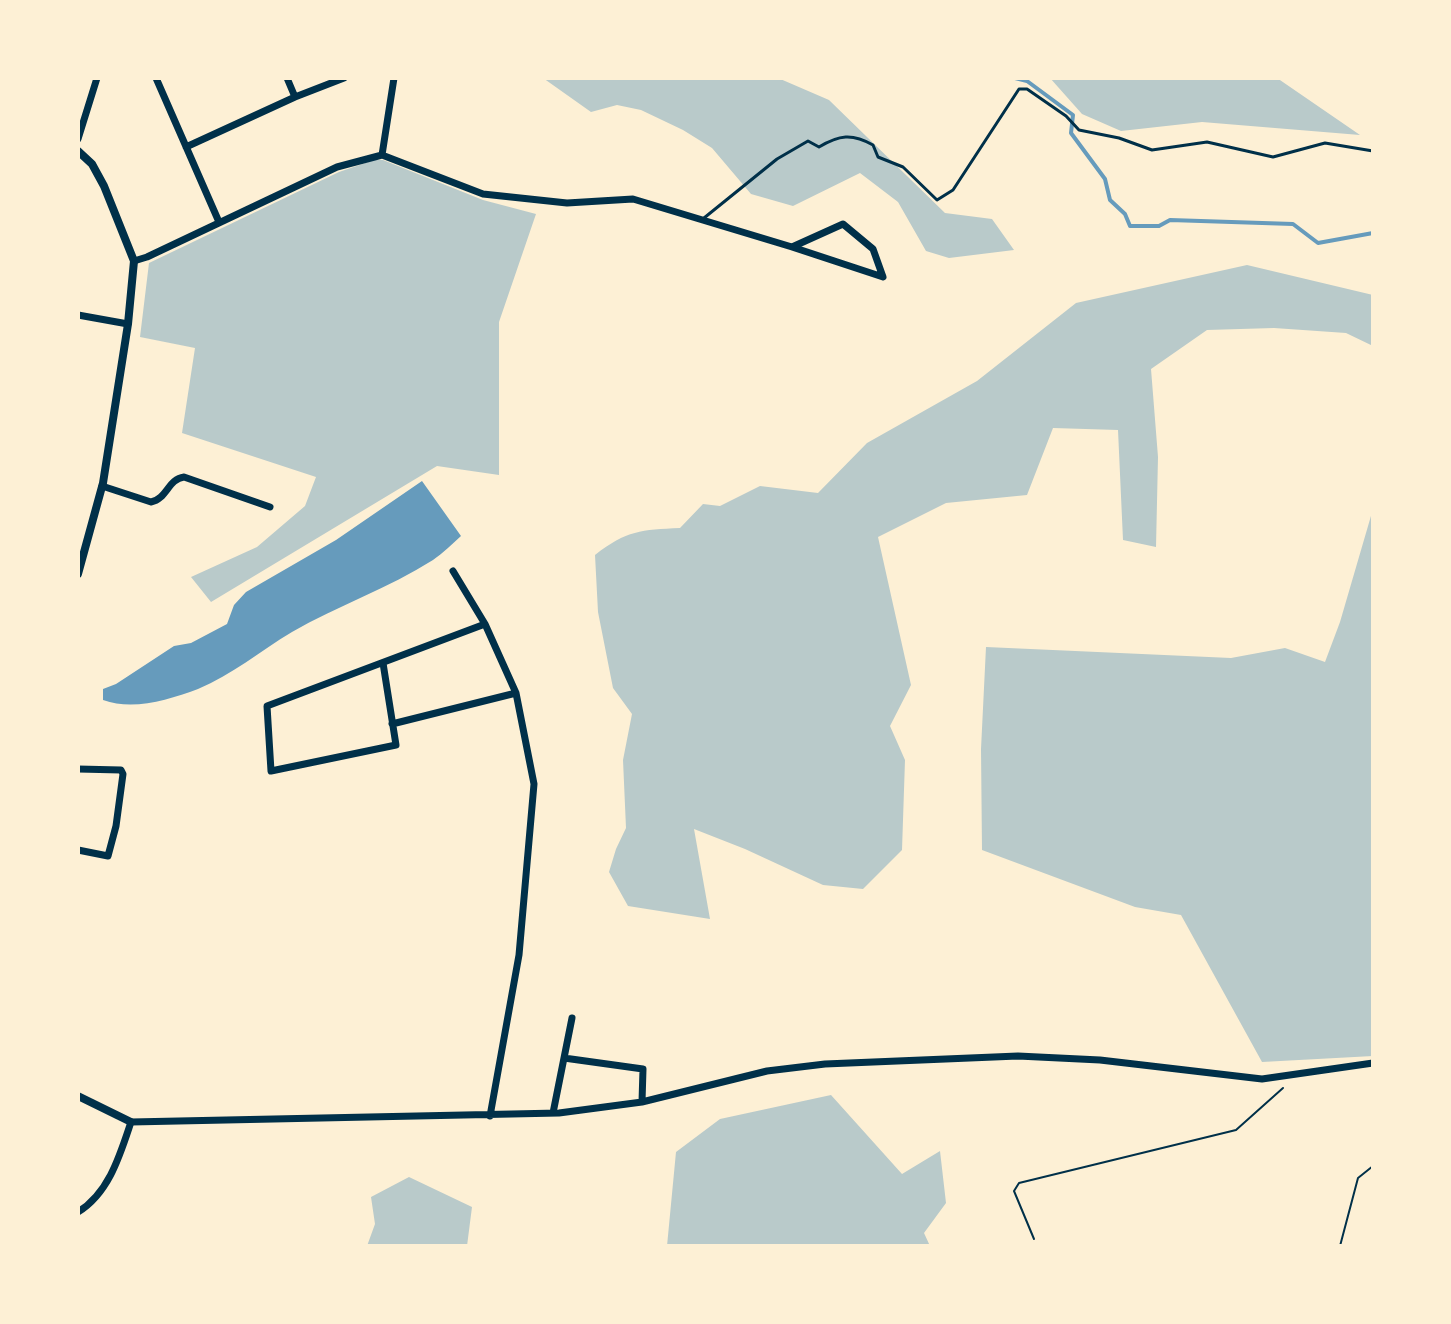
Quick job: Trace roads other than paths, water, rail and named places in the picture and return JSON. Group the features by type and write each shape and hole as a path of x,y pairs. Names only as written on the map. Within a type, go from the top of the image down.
{"street":[{"path":"78,139 97,78"},
{"path":"156,78 219,222"},
{"path":"287,78 295,97"},
{"path":"186,147 344,78"},
{"path":"382,155 394,78"},
{"path":"78,151 92,164 104,186 134,261 128,324 102,486 78,572"},
{"path":"134,261 337,167 382,155 483,194 567,203 633,199 883,277 873,249 843,224 792,247"},
{"path":"78,315 128,324"},
{"path":"102,486 151,502 162,497 174,480 184,477 270,507"},
{"path":"453,571 485,624 516,693 534,784 519,955 490,1116"},
{"path":"383,663 396,745 271,771 267,706 485,624"},
{"path":"392,724 516,693"},
{"path":"78,769 121,770 123,774 116,826 108,856 78,850"},
{"path":"553,1113 572,1018"},
{"path":"78,1096 131,1122 490,1116 553,1113 642,1102 767,1071 825,1064 1018,1056 1100,1060 1262,1079 1373,1063"},
{"path":"564,1058 643,1069 642,1102"},
{"path":"78,1212 90,1205 116,1167 131,1122"}],"lane":[{"path":"702,221 706,214 777,159 808,141 819,147 833,138 847,135 860,137 873,145 878,157 903,167 937,200 953,190 1019,89 1027,89 1066,116 1079,130 1119,138 1152,150 1207,142 1273,157 1325,143 1373,151"}],"water":[{"path":"422,481 461,536 433,560 292,632 234,670 198,689 138,704 103,700 103,689 116,684 174,646 191,643 227,624 234,605 246,592 336,540"}],"waterway":[{"path":"1015,78 1027,81 1073,115 1071,133 1105,179 1110,200 1125,214 1130,226 1159,226 1170,220 1293,224 1318,243 1373,233"}]}
